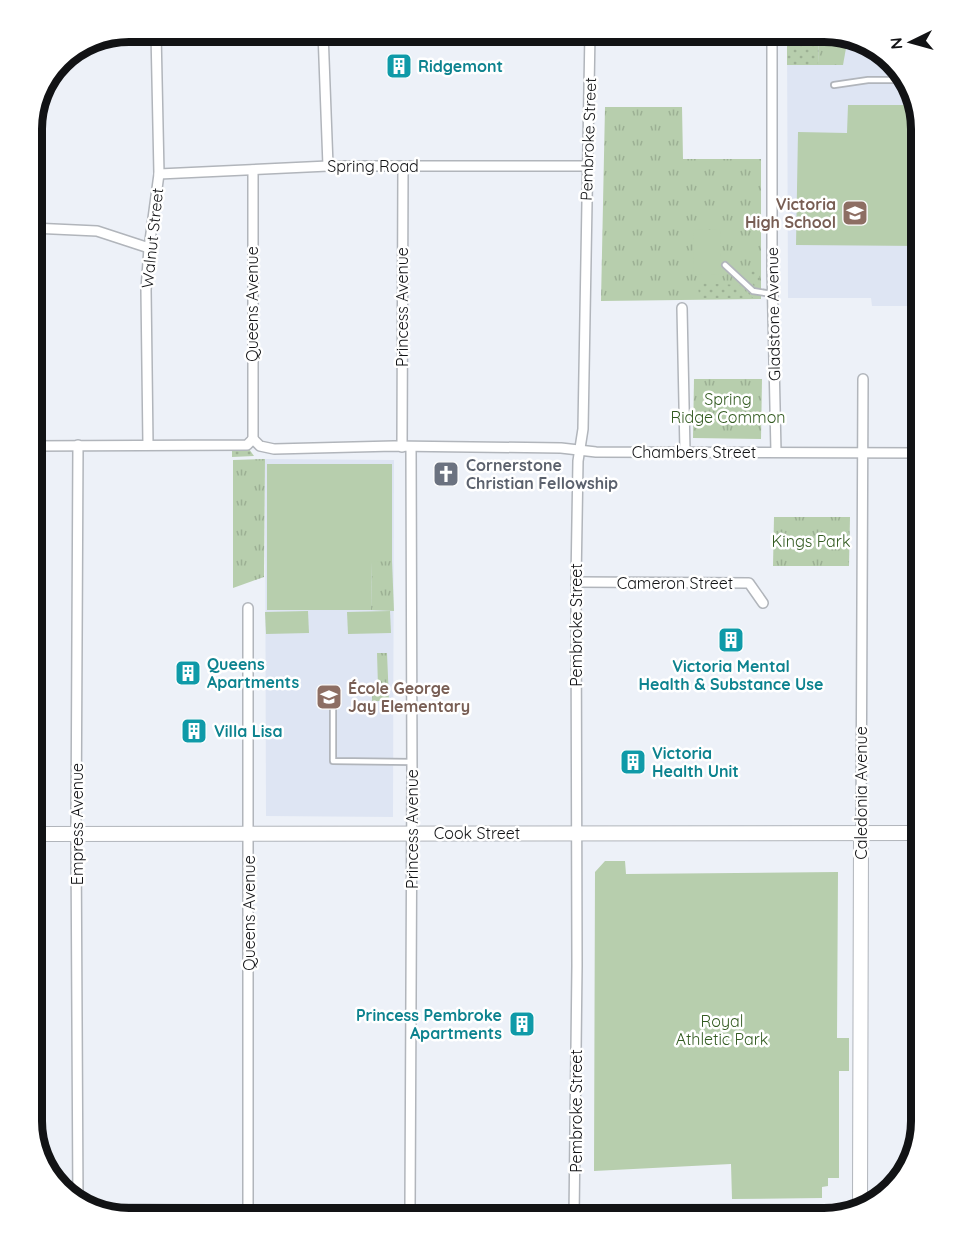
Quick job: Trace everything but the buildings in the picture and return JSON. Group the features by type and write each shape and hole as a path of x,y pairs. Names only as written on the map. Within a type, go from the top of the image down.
{"main road":[{"name":"Caledonia Avenue","path":"860,1200 861,833"},
{"name":"Cook Street","path":"42,834 911,833"}],"street":[{"name":"Walnut Street","path":"148,445 146,290 159,174 156,42"},
{"path":"323,42 328,166"},
{"name":"Pembroke Street","path":"575,1208 576,582 578,461 583,429 590,42"},
{"name":"Gladstone Avenue","path":"772,42 772,294 776,452"},
{"name":"Spring Road","path":"159,174 328,166 587,166"},
{"name":"Princess Avenue","path":"403,166 412,762 410,1208"},
{"name":"Queens Avenue","path":"252,439 253,170"},
{"path":"42,228 97,231 149,248"},
{"path":"682,308 685,452"},
{"name":"Caledonia Avenue","path":"861,833 863,379"},
{"path":"42,446 248,445 252,439"},
{"name":"Chambers Street","path":"252,439 260,446 274,448 407,447 596,452 911,453"},
{"name":"Empress Avenue","path":"78,445 76,834 78,1191"},
{"name":"Cameron Street","path":"576,582 749,583 763,603"},
{"name":"Queens Avenue","path":"248,608 248,1208"}],"lane":[{"path":"834,85 868,80 895,80"},
{"path":"725,265 753,291 772,294"},
{"path":"333,710 333,761 412,762"}],"shaded area":[{"name":"Victoria High School","path":"787,42 830,42 852,47 868,54 881,63 881,72 890,72 902,90 906,101 911,129 911,306 872,306 871,298 788,298"},
{"name":"École George Jay Elementary","path":"265,459 394,460 393,817 266,816"}],"green space":[{"path":"787,42 819,42 818,65 787,65"},
{"path":"819,42 846,45 843,65 818,65"},
{"path":"848,105 907,105 911,129 911,246 796,245 798,132 847,133"},
{"path":"605,107 682,107 683,159 761,159 761,299 601,301"},
{"path":"694,229 721,230 720,275 693,274"},
{"path":"747,270 759,270 760,289 755,289"},
{"path":"698,283 739,285 753,298 699,298"},
{"name":"Spring Ridge Common","path":"694,379 762,379 761,439 693,438"},
{"path":"232,449 249,449 254,456 232,457"},
{"path":"265,459 264,577 233,588 233,460"},
{"path":"267,464 392,464 392,561 372,562 371,610 267,610"},
{"name":"Kings Park","path":"774,517 850,517 849,566 773,566"},
{"path":"372,561 392,561 394,611 371,610"},
{"path":"308,611 309,633 266,634 265,612"},
{"path":"390,611 391,633 348,634 347,612"},
{"path":"377,653 387,653 389,701 372,701 372,688 378,687"},
{"name":"Royal Athletic Park","path":"605,861 625,861 626,874 838,872 837,1038 849,1038 849,1071 839,1071 839,1178 828,1178 828,1186 822,1187 822,1198 732,1199 731,1164 594,1171 595,872"}],"place":[{"name":"Ridgemont","path":"399,66"},
{"name":"Victoria High School","path":"855,213"},
{"name":"Cornerstone Christian Fellowship","path":"446,474"},
{"name":"Victoria Mental Health & Substance Use","path":"731,640"},
{"name":"Queens Apartments","path":"188,673"},
{"name":"École George Jay Elementary","path":"329,697"},
{"name":"Villa Lisa","path":"194,731"},
{"name":"Victoria Health Unit","path":"633,762"},
{"name":"Princess Pembroke Apartments","path":"522,1024"}]}
